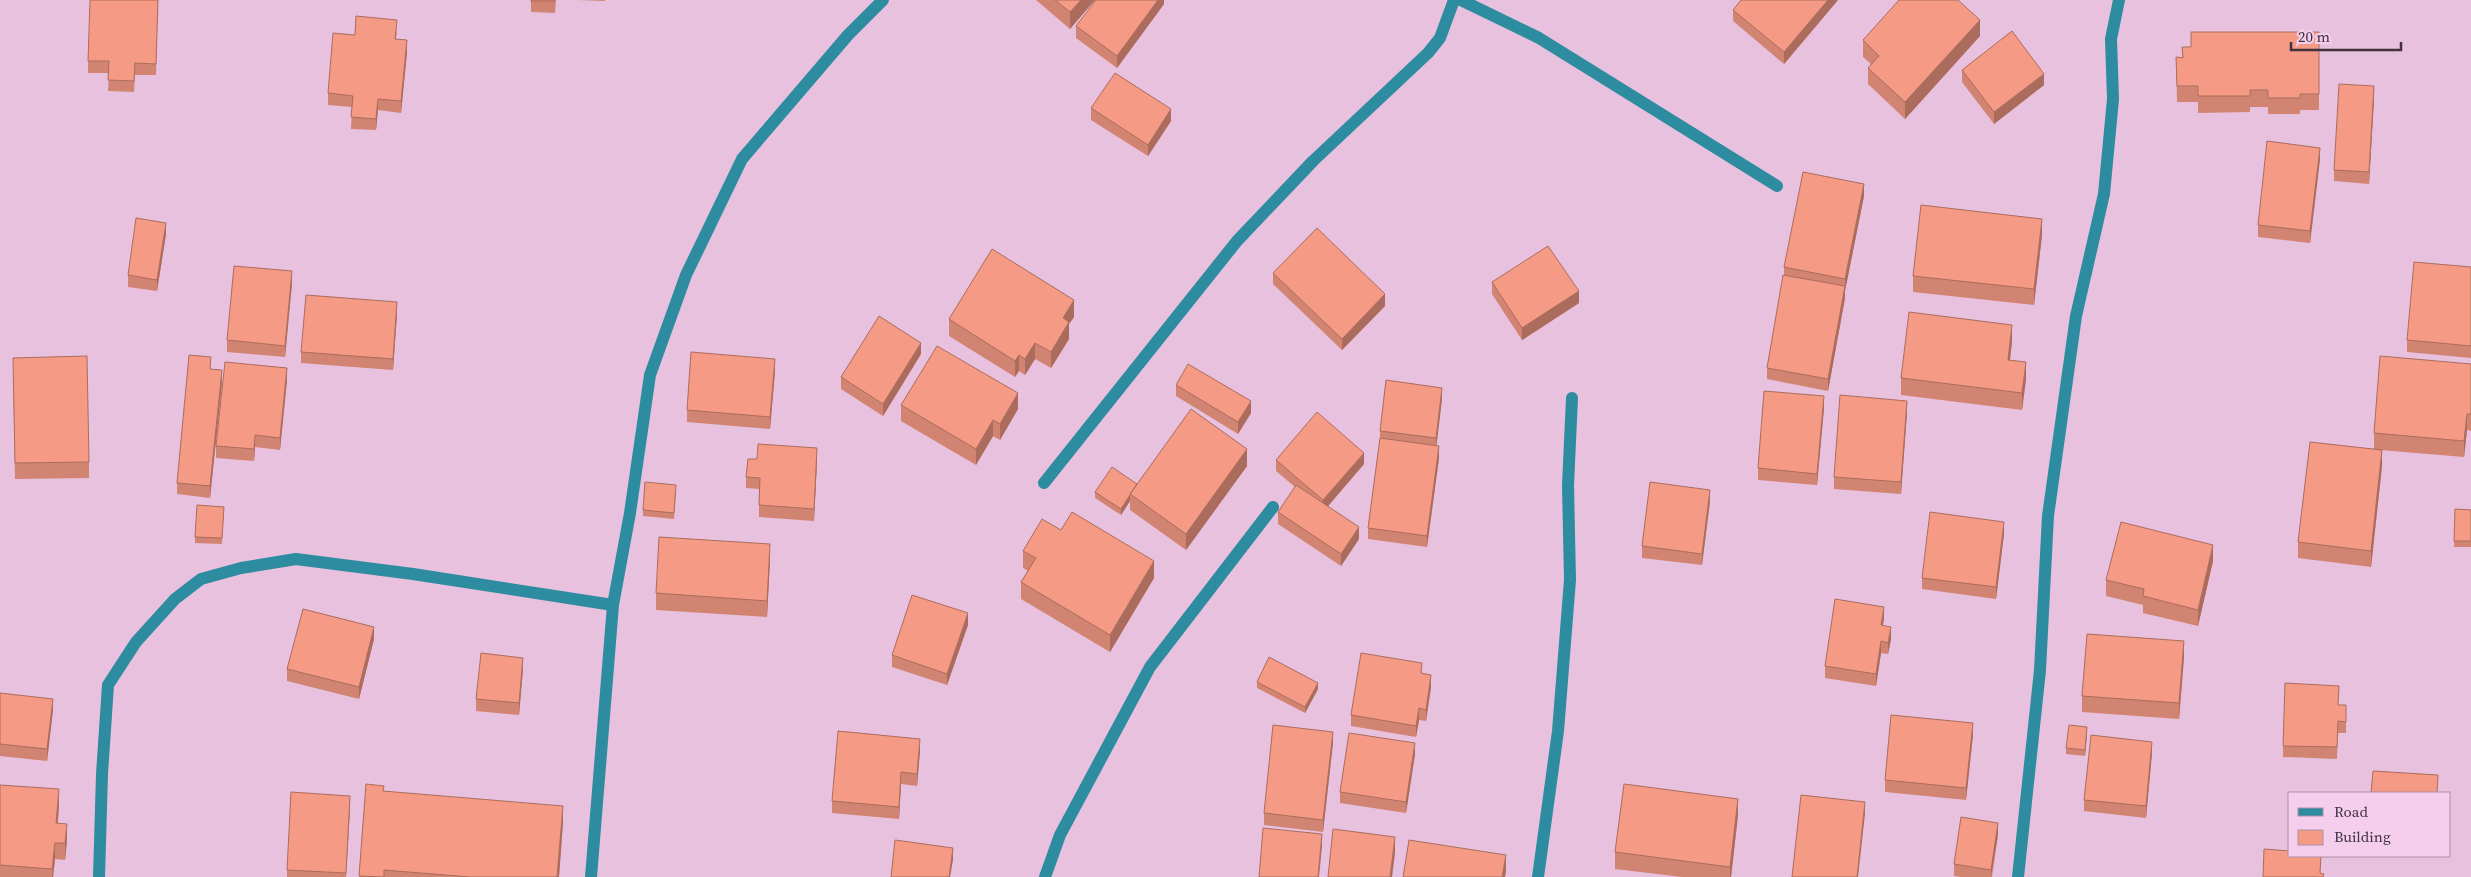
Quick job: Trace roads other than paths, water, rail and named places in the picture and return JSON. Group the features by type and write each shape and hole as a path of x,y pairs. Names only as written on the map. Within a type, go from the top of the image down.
{"street":[{"path":"591,877 613,604 630,513 650,375 686,275 742,158 848,35 883,0"},
{"path":"1044,483 1237,240 1313,161 1428,53 1440,38 1454,0"},
{"path":"1461,0 1539,38 1777,186"},
{"path":"2018,877 2040,670 2048,516 2076,316 2104,194 2114,99 2111,38 2118,0"},
{"path":"1538,877 1558,731 1570,580 1568,485 1572,398"},
{"path":"1045,877 1060,835 1150,667 1273,507"},
{"path":"99,877 102,774 108,685 136,642 175,599 201,579 240,568 296,559 413,574 613,604"}]}
